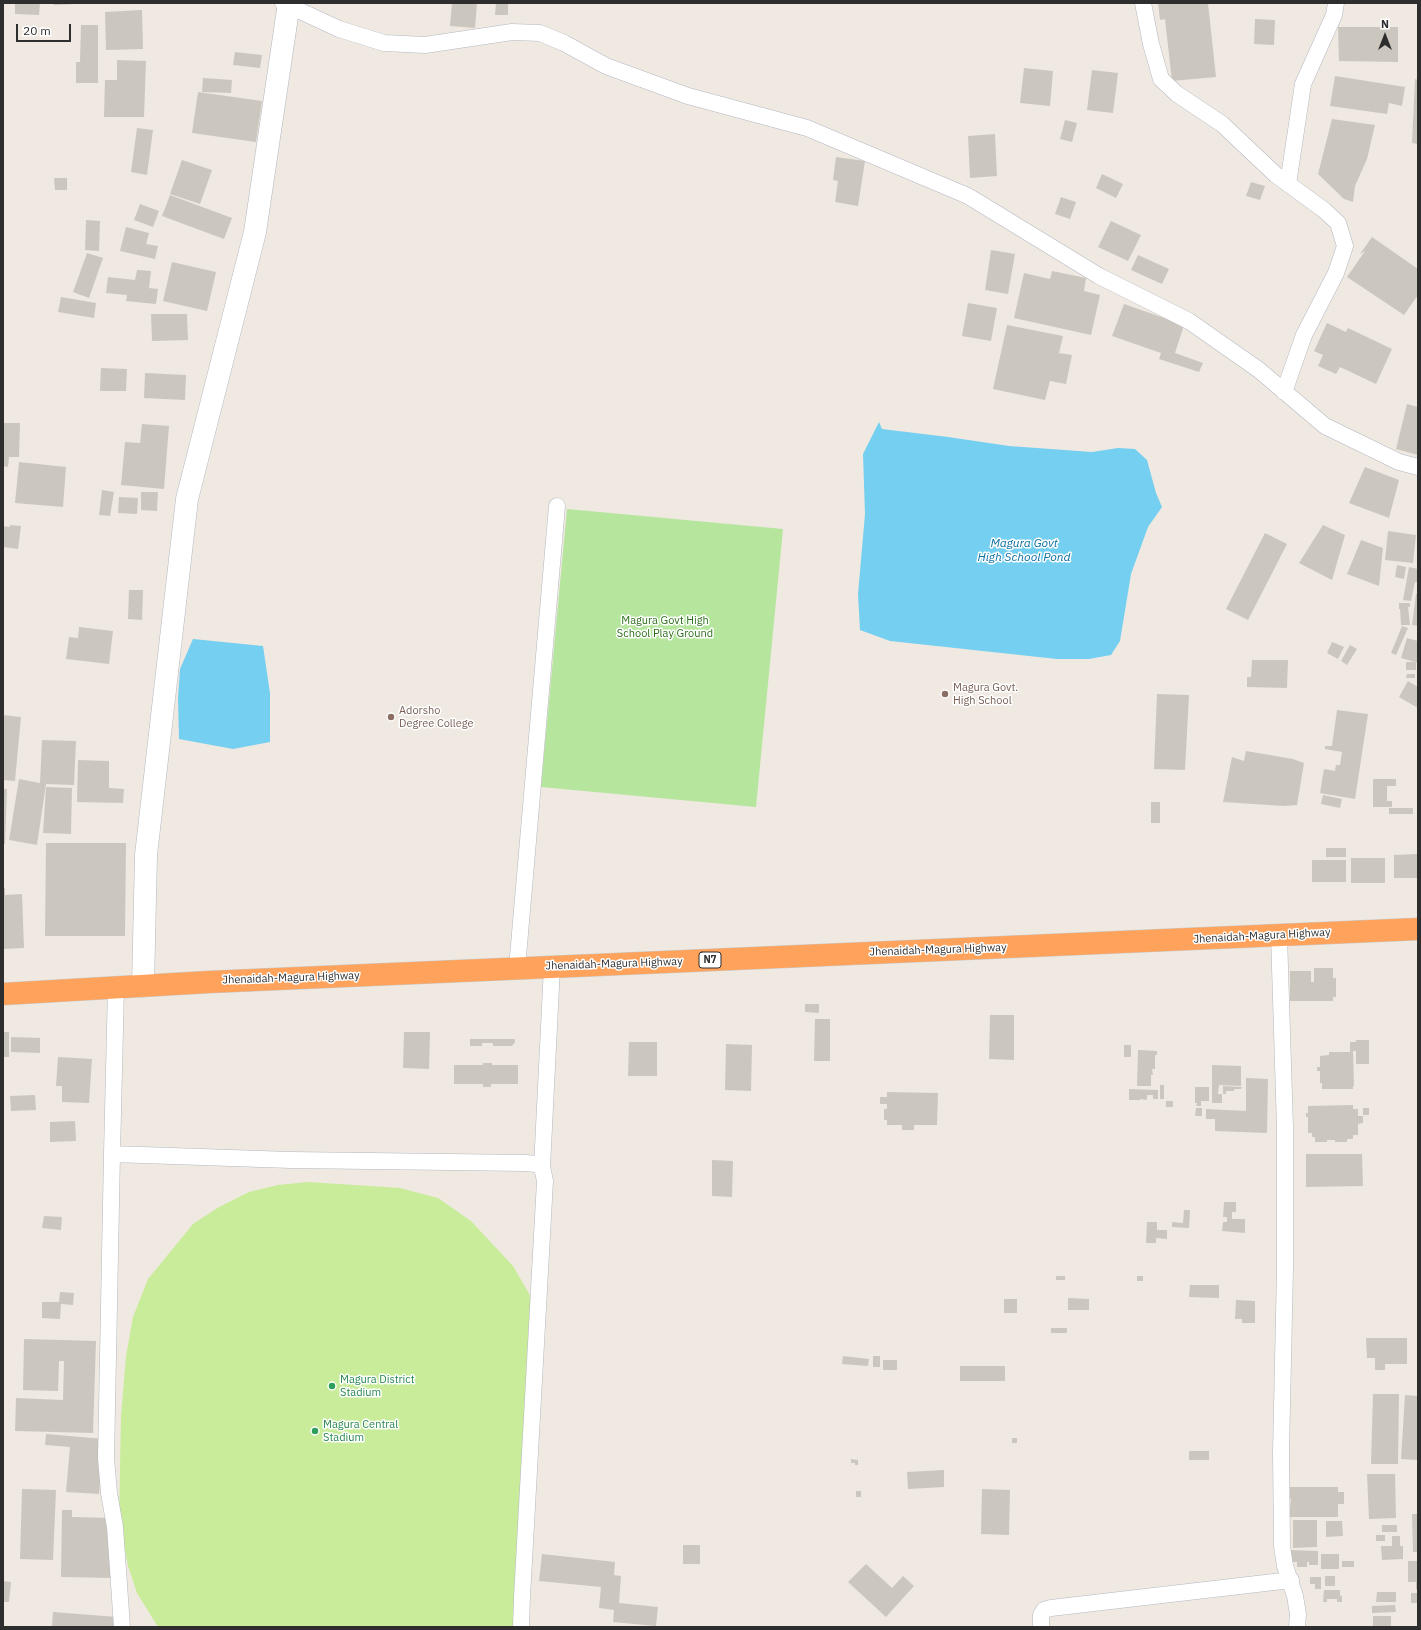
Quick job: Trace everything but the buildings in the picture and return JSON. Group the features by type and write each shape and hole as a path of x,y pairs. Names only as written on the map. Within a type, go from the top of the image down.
{"highway":[{"name":"Jhenaidah-Magura Highway","path":"3,994 209,982 1418,929"}],"main road":[{"path":"143,986 146,855 187,499 255,232 287,4"}],"street":[{"path":"1143,3 1151,44 1161,79 1177,94 1222,124 1276,175 1324,210 1338,223 1345,246 1336,273 1304,335 1284,392"},
{"path":"1288,184 1303,84 1334,15 1336,3"},
{"path":"287,4 339,29 384,43 424,45 512,32 540,33 564,43 606,66 688,96 807,128 968,196 1099,276 1189,322 1259,370 1325,426 1399,462 1418,467"},
{"path":"517,968 557,506"},
{"path":"1279,935 1285,1128 1285,1268 1281,1453 1282,1546 1285,1566 1291,1580 1298,1614 1297,1627"},
{"path":"521,1627 522,1582 545,1181 542,1167 552,967"},
{"path":"116,987 106,1458 109,1493 115,1527 122,1627"},
{"path":"112,1154 291,1160 526,1163 535,1164 542,1167"},
{"path":"1041,1627 1041,1615 1044,1610 1051,1608 1291,1580"}],"green space":[{"name":"Magura Govt High School Play Ground","path":"567,509 783,529 756,807 541,787"},
{"name":"Magura District Stadium","path":"308,1182 400,1188 438,1198 471,1221 513,1266 531,1297 513,1627 158,1627 137,1593 128,1566 119,1519 121,1416 126,1356 133,1317 148,1279 193,1224 219,1207 249,1192 278,1185"}],"water":[{"name":"Magura Govt High School Pond","path":"879,422 882,429 1009,446 1092,452 1118,448 1135,449 1147,460 1156,493 1162,507 1148,527 1131,574 1120,641 1111,655 1089,659 1057,659 890,641 860,630 858,594 865,514 863,454"},
{"path":"193,639 263,646 270,693 270,742 233,749 179,739 178,698 180,669"}],"place":[{"name":"Magura Govt. High School","path":"945,694"},
{"name":"Adorsho Degree College","path":"391,717"},
{"name":"Magura District Stadium","path":"332,1386"},
{"name":"Magura Central Stadium","path":"315,1431"}]}
